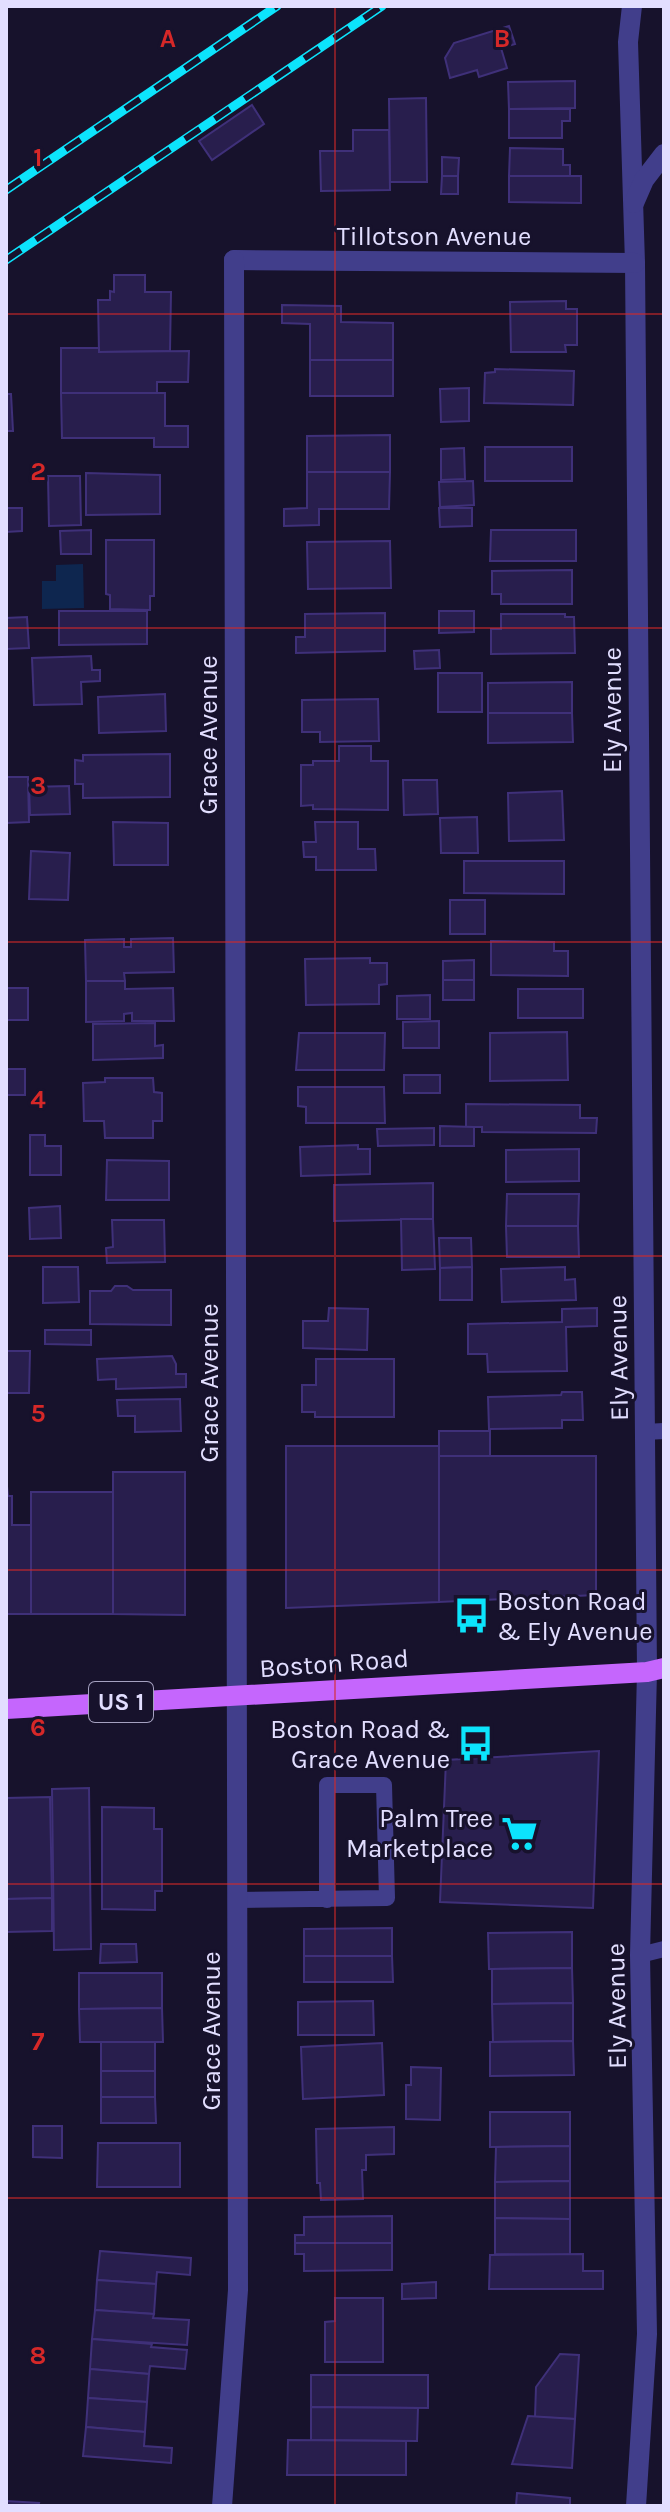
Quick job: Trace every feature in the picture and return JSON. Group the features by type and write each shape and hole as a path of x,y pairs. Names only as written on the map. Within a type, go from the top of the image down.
{"main road":[{"name":"Boston Road","path":"6,1709 655,1670"}],"street":[{"name":"Ely Avenue","path":"632,6 628,42 635,263 655,1670 640,1955 647,2334 636,2506"},
{"path":"631,210 644,180 664,154"},
{"name":"Tillotson Avenue","path":"234,260 635,263"},
{"name":"Grace Avenue","path":"222,2506 238,2290 234,260"}],"lane":[{"path":"237,1900 327,1900 387,1898 384,1785 327,1785 327,1900"},
{"path":"640,1955 664,1949"}],"water":[{"path":"83,564 84,608 42,609 42,581 56,581 56,565"}],"building":[{"path":"509,26 515,44 501,48 507,68 479,77 477,70 450,78 445,58 454,43"},
{"path":"575,81 575,108 509,109 508,82"},
{"path":"426,98 427,182 390,182 389,99"},
{"path":"252,105 264,124 212,160 199,141"},
{"path":"509,109 570,109 570,121 562,121 562,138 509,138"},
{"path":"353,130 389,130 390,190 321,191 320,151 353,151"},
{"path":"510,148 563,149 563,165 570,165 570,176 509,176"},
{"path":"442,157 459,158 458,176 442,176"},
{"path":"442,176 458,176 458,194 441,194"},
{"path":"509,176 581,176 581,203 509,202"},
{"path":"114,275 145,275 145,292 171,292 170,351 99,352 98,300 110,300 110,291 114,292"},
{"path":"566,301 566,309 577,309 577,345 565,345 566,352 511,352 510,302"},
{"path":"282,305 341,306 341,322 393,323 393,360 310,360 310,324 282,323"},
{"path":"61,348 99,348 99,352 189,351 188,382 157,382 157,393 61,393"},
{"path":"310,360 393,360 393,396 310,396"},
{"path":"495,369 574,371 573,405 484,403 485,373 495,372"},
{"path":"469,388 469,421 441,422 440,389"},
{"path":"61,393 165,393 165,426 188,426 188,447 154,447 154,438 62,438"},
{"path":"6,394 11,394 13,431 6,431"},
{"path":"390,435 390,472 307,472 307,436"},
{"path":"485,447 572,447 572,481 485,481"},
{"path":"464,448 465,479 441,480 441,449"},
{"path":"307,472 390,472 389,509 319,509 319,525 284,526 284,509 307,508"},
{"path":"86,473 160,475 160,514 86,515"},
{"path":"48,476 80,476 81,525 49,526"},
{"path":"473,481 474,505 440,507 439,482"},
{"path":"6,508 22,508 22,531 6,532"},
{"path":"439,508 472,508 472,526 440,527"},
{"path":"91,530 91,554 61,554 60,531"},
{"path":"491,530 576,530 576,561 490,561"},
{"path":"106,540 154,540 154,596 150,596 150,610 110,609 110,595 106,594"},
{"path":"390,541 391,588 308,589 307,542"},
{"path":"572,570 572,604 501,604 501,594 492,594 492,571"},
{"path":"59,611 147,611 147,644 59,645"},
{"path":"439,611 474,611 474,632 439,633"},
{"path":"385,613 385,651 296,653 296,637 305,637 305,614"},
{"path":"501,614 565,614 565,617 574,617 575,653 491,654 491,629 501,629"},
{"path":"27,617 29,648 6,649 6,618"},
{"path":"439,650 440,668 415,669 414,651"},
{"path":"91,656 92,670 100,670 100,681 81,682 82,704 34,705 32,658"},
{"path":"438,673 482,673 482,712 438,712"},
{"path":"572,682 572,713 488,713 488,683"},
{"path":"165,694 166,731 99,733 98,697"},
{"path":"378,699 379,741 320,742 320,732 302,732 302,700"},
{"path":"488,713 572,713 573,742 488,743"},
{"path":"339,746 371,746 371,761 388,761 388,810 313,809 313,805 301,806 301,765 313,765 313,761 339,761"},
{"path":"170,754 170,797 83,798 83,784 75,784 75,760 83,761 83,755"},
{"path":"6,777 28,777 29,822 6,823"},
{"path":"403,780 437,780 438,814 404,815"},
{"path":"69,786 70,814 30,815 29,787"},
{"path":"562,791 564,840 509,841 508,793"},
{"path":"477,817 478,853 441,853 440,818"},
{"path":"113,822 168,823 168,865 114,865"},
{"path":"315,822 358,822 358,849 375,849 376,870 316,870 316,857 304,857 303,842 316,842"},
{"path":"31,851 70,853 68,900 29,899"},
{"path":"464,861 564,861 564,894 464,893"},
{"path":"450,900 485,900 485,934 450,934"},
{"path":"173,938 174,972 124,973 125,981 86,981 85,940 124,939 124,947 131,947 131,939"},
{"path":"491,941 554,942 554,951 568,951 568,976 491,975"},
{"path":"370,958 370,963 387,963 387,984 379,985 379,1004 306,1005 305,959"},
{"path":"474,960 474,980 443,980 443,961"},
{"path":"443,980 474,980 474,1000 443,1000"},
{"path":"86,981 125,981 125,989 173,988 174,1021 132,1021 132,1013 124,1014 124,1021 86,1022"},
{"path":"6,988 28,988 28,1020 6,1020"},
{"path":"518,989 583,989 583,1018 518,1018"},
{"path":"430,995 430,1019 397,1019 397,996"},
{"path":"439,1021 439,1048 403,1048 403,1022"},
{"path":"155,1023 155,1046 163,1045 163,1058 93,1060 93,1024"},
{"path":"567,1032 568,1080 490,1081 490,1033"},
{"path":"299,1033 385,1033 384,1070 296,1070"},
{"path":"6,1069 25,1069 25,1095 6,1095"},
{"path":"404,1075 440,1075 440,1093 404,1093"},
{"path":"105,1078 153,1078 154,1092 162,1093 162,1121 153,1121 153,1138 105,1138 104,1121 84,1121 83,1083 105,1082"},
{"path":"298,1087 384,1087 385,1123 306,1123 306,1107 298,1106"},
{"path":"466,1104 580,1105 580,1118 597,1118 596,1133 482,1132 482,1127 466,1127"},
{"path":"440,1126 474,1127 474,1146 440,1146"},
{"path":"434,1128 434,1145 378,1146 377,1129"},
{"path":"30,1135 45,1135 45,1146 61,1146 61,1175 30,1175"},
{"path":"358,1145 358,1149 370,1149 370,1174 301,1176 300,1147"},
{"path":"579,1149 579,1181 506,1182 506,1150"},
{"path":"107,1160 169,1161 169,1200 106,1200"},
{"path":"433,1183 433,1219 334,1221 334,1185"},
{"path":"507,1194 579,1194 578,1226 506,1226"},
{"path":"60,1206 61,1238 30,1239 29,1208"},
{"path":"401,1219 433,1219 435,1269 402,1270"},
{"path":"112,1220 164,1220 165,1262 107,1263 106,1248 113,1247"},
{"path":"506,1226 578,1226 579,1257 507,1257"},
{"path":"439,1238 471,1238 472,1267 440,1268"},
{"path":"43,1267 78,1267 79,1302 43,1303"},
{"path":"472,1267 472,1300 440,1300 440,1268"},
{"path":"565,1267 565,1280 575,1279 576,1300 502,1302 501,1269"},
{"path":"115,1286 127,1286 133,1290 171,1290 171,1325 90,1324 90,1291 111,1291"},
{"path":"329,1308 368,1309 367,1350 303,1348 303,1321 328,1321"},
{"path":"597,1308 597,1326 566,1327 567,1371 488,1372 487,1354 468,1354 468,1324 562,1322 562,1309"},
{"path":"45,1330 91,1330 91,1345 45,1344"},
{"path":"6,1351 30,1351 29,1393 6,1393"},
{"path":"172,1356 176,1374 186,1374 186,1387 116,1389 116,1379 98,1380 97,1359"},
{"path":"316,1359 394,1359 394,1417 315,1417 315,1412 302,1412 302,1385 316,1385"},
{"path":"562,1392 582,1392 583,1420 562,1420 562,1428 489,1429 488,1397 561,1395"},
{"path":"180,1399 181,1431 135,1432 135,1416 118,1416 117,1400"},
{"path":"439,1431 490,1431 490,1456 439,1456"},
{"path":"286,1446 439,1446 439,1602 286,1608"},
{"path":"439,1456 596,1456 596,1595 439,1602"},
{"path":"113,1472 185,1472 185,1615 113,1614"},
{"path":"6,1476 8,1496 12,1496 12,1525 31,1525 31,1614 6,1614"},
{"path":"31,1492 113,1492 113,1614 31,1614"},
{"name":"Palm Tree Marketplace","path":"599,1751 593,1908 440,1902 446,1760"},
{"path":"89,1788 91,1949 54,1950 52,1789"},
{"path":"50,1797 52,1898 6,1899 6,1798"},
{"path":"102,1807 154,1808 154,1829 162,1829 162,1891 155,1891 155,1910 102,1909"},
{"path":"52,1898 52,1931 6,1932 6,1899"},
{"path":"392,1928 392,1956 304,1956 304,1929"},
{"path":"572,1932 572,1968 489,1969 488,1933"},
{"path":"101,1944 136,1944 137,1962 100,1963"},
{"path":"304,1956 392,1956 393,1982 304,1982"},
{"path":"572,1968 573,2003 492,2004 492,1969"},
{"path":"79,1973 162,1973 162,2008 79,2009"},
{"path":"373,2001 374,2035 298,2035 298,2002"},
{"path":"573,2003 573,2041 493,2042 492,2004"},
{"path":"162,2008 163,2042 80,2042 79,2009"},
{"path":"573,2041 574,2075 490,2076 490,2042"},
{"path":"101,2042 155,2042 155,2071 101,2071"},
{"path":"382,2043 384,2095 303,2099 301,2047"},
{"path":"411,2067 441,2068 440,2120 406,2119 406,2085 411,2085"},
{"path":"101,2071 155,2071 155,2097 101,2097"},
{"path":"101,2097 155,2097 156,2123 101,2123"},
{"path":"490,2112 570,2112 570,2146 490,2147"},
{"path":"33,2126 62,2126 62,2158 33,2157"},
{"path":"394,2127 394,2154 366,2155 366,2170 362,2170 363,2199 321,2200 320,2183 317,2183 316,2129"},
{"path":"98,2143 180,2143 180,2187 97,2187"},
{"path":"570,2146 570,2181 495,2182 496,2147"},
{"path":"570,2181 570,2219 495,2218 495,2182"},
{"path":"392,2216 392,2243 295,2243 295,2235 304,2235 304,2217"},
{"path":"495,2218 570,2219 570,2255 495,2254"},
{"path":"295,2243 392,2243 392,2270 304,2271 304,2254 295,2254"},
{"path":"100,2251 191,2258 190,2275 157,2272 156,2284 97,2280"},
{"path":"583,2254 583,2271 603,2271 603,2289 489,2289 490,2255"},
{"path":"97,2280 156,2284 154,2314 95,2310"},
{"path":"436,2282 436,2298 402,2299 402,2284"},
{"path":"335,2298 383,2298 383,2362 325,2362 325,2322 335,2321"},
{"path":"95,2310 189,2320 187,2345 92,2339"},
{"path":"92,2339 187,2350 185,2369 150,2366 149,2374 90,2369"},
{"path":"560,2354 579,2355 575,2419 535,2417 536,2387"},
{"path":"90,2369 149,2374 147,2402 88,2398"},
{"path":"311,2375 428,2375 428,2408 311,2407"},
{"path":"88,2398 147,2402 145,2432 86,2427"},
{"path":"311,2407 418,2408 417,2441 311,2440"},
{"path":"528,2416 575,2419 572,2468 512,2464"},
{"path":"86,2427 145,2432 144,2446 172,2448 171,2463 83,2456"},
{"path":"288,2440 406,2441 406,2475 287,2475"},
{"path":"517,2493 570,2498 570,2506 516,2506"},
{"path":"6,2501 39,2503 38,2506 6,2506"}],"railway":[{"path":"6,190 277,6"},
{"path":"6,260 382,6"}],"place":[{"name":"Boston Road & Ely Avenue","path":"471,1616"},
{"name":"Boston Road & Grace Avenue","path":"476,1744"},
{"name":"Palm Tree Marketplace","path":"519,1833"}]}
